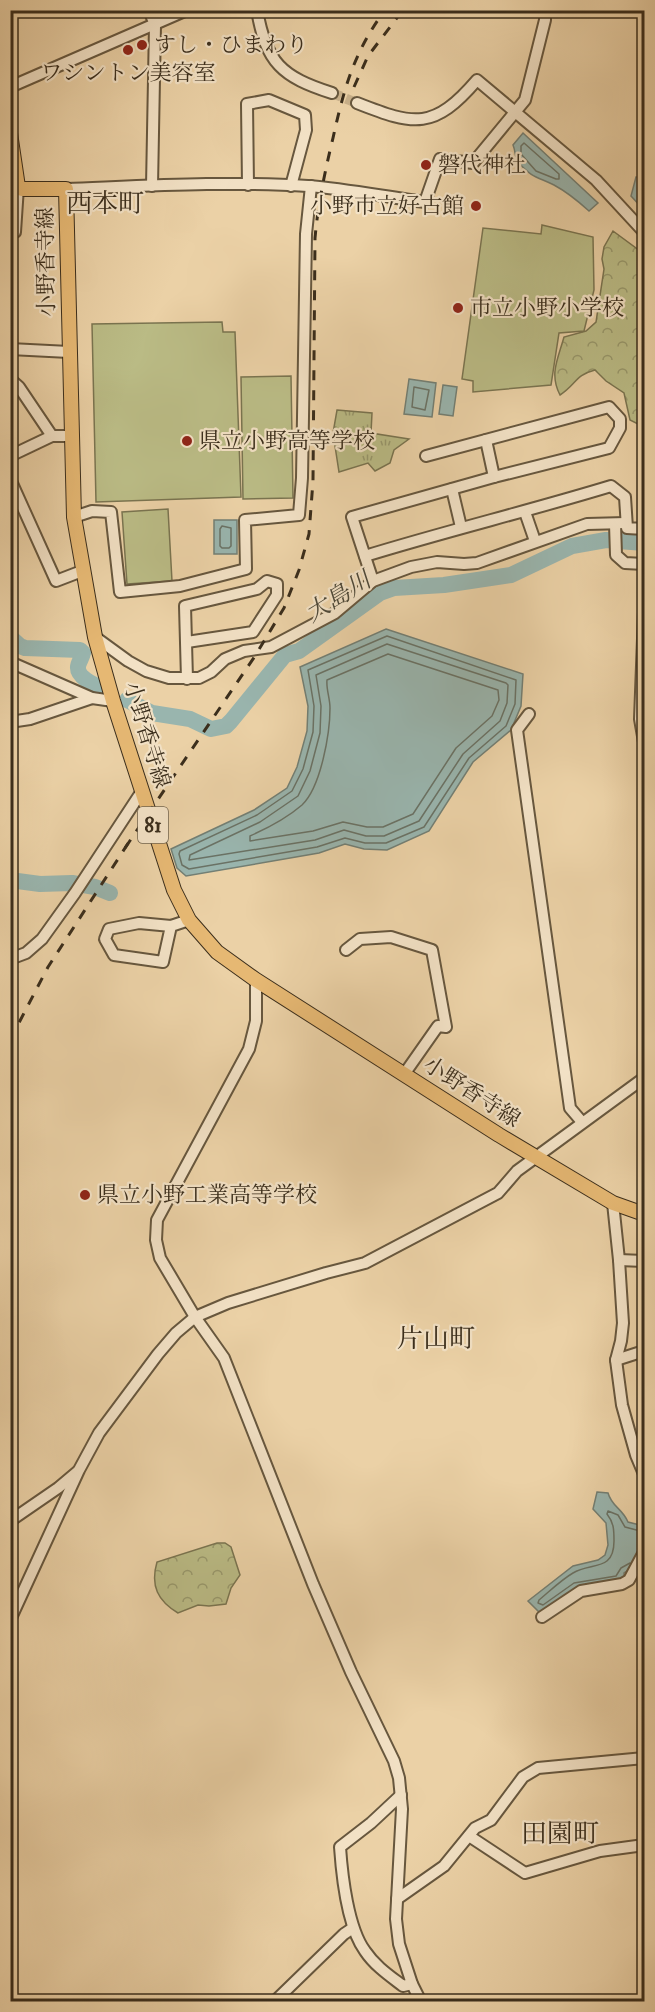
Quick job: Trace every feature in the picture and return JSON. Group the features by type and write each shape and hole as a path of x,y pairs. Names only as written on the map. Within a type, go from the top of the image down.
{"main road":[{"name":"小野香寺線","path":"10,133 11,155 18,187 22,189 66,189 74,517 82,571 95,637 113,701 174,890 189,920 217,952 256,980 535,1157 613,1203 645,1214"}],"street":[{"path":"149,10 155,25 152,186"},
{"path":"10,87 187,10"},
{"path":"256,10 261,33 275,62 299,81 332,93"},
{"path":"66,189 152,186 311,186 425,202 440,159 473,163 525,100 543,30 545,10"},
{"path":"357,103 390,116 404,119 424,118 448,109 460,100 477,80 596,180 645,232"},
{"path":"248,185 247,104 269,100 305,115 306,130 291,186"},
{"path":"74,517 92,511 111,512 120,592 180,586 246,569 245,520 299,515 302,478 306,234 311,186"},
{"path":"10,234 15,232 18,187"},
{"path":"10,349 69,352"},
{"path":"10,380 19,387 52,436"},
{"path":"373,582 352,517 494,477 609,448 620,428 620,419 609,407 426,456"},
{"path":"10,456 52,436 71,436"},
{"path":"486,440 494,477"},
{"path":"10,478 56,581 82,571"},
{"path":"364,556 611,486 625,496 616,555 625,562 645,564"},
{"path":"452,489 461,527"},
{"path":"525,512 535,541"},
{"path":"95,637 146,671 169,678 199,678 211,672 225,659 244,651 271,647 335,614 373,582 411,567 437,562 477,563 587,524 620,524 627,528 645,530"},
{"path":"187,642 253,632 277,595 277,584 267,581 257,589 185,606 187,679"},
{"path":"645,612 640,719 645,742"},
{"path":"10,662 92,698 113,701"},
{"path":"10,722 30,719 92,698"},
{"path":"529,714 517,730 570,1108 582,1122"},
{"path":"10,959 26,952 42,939 142,791"},
{"path":"171,926 163,962 114,955 105,939 109,929 139,922 171,926 189,920"},
{"path":"346,950 360,939 391,937 432,950 446,1027 438,1026 405,1073"},
{"path":"256,980 256,1021 249,1048 157,1220 156,1240 160,1258 195,1317 224,1358 313,1584 351,1672 394,1761 401,1794 396,1919 399,1944 412,1984 421,2001"},
{"path":"10,1620 79,1470 99,1433 176,1333 195,1317 228,1303 365,1263 498,1193 517,1171 645,1078"},
{"path":"613,1203 620,1260 623,1323 616,1360 622,1405 636,1455 645,1474"},
{"path":"620,1260 645,1261"},
{"path":"616,1360 645,1351"},
{"path":"10,1521 58,1488 79,1470"},
{"path":"542,1617 581,1591 622,1584 635,1572 645,1552"},
{"path":"397,1899 444,1866 475,1828 491,1820 524,1777 538,1768 645,1758"},
{"path":"401,1794 371,1823 340,1847 341,1865 353,1928 359,1943 374,1962 403,1986 412,1984"},
{"path":"469,1836 525,1873 600,1851 645,1845"},
{"path":"274,2001 353,1928"}],"green space":[{"path":"542,225 593,237 594,290 584,331 559,333 551,385 473,392 473,381 462,379 483,228 541,234"},
{"path":"613,231 644,254 644,427 630,420 624,393 595,370 579,377 560,395 555,380 556,366 564,337 586,331 596,322 604,269 602,259 604,247"},
{"path":"222,322 223,332 235,332 241,497 96,502 92,324"},
{"path":"291,376 293,498 243,499 241,377"},
{"path":"337,410 372,413 371,433 409,439 394,450 390,463 375,471 368,463 339,472 333,433"},
{"path":"168,509 172,581 127,584 122,512"},
{"path":"217,1543 225,1543 231,1547 240,1575 231,1588 226,1604 198,1605 178,1613 165,1603 157,1592 155,1571 157,1562"}],"water":[{"path":"523,133 598,203 589,211 554,185 528,172 516,159 513,145"},
{"path":"636,177 644,177 644,210 631,196"},
{"path":"409,379 436,383 432,417 404,414"},
{"path":"443,385 457,387 453,416 439,414"},
{"path":"214,520 237,520 237,554 214,554"},
{"path":"386,629 523,674 521,706 511,730 473,762 429,831 387,850 364,849 345,844 319,853 186,876 177,868 171,849 254,810 287,788 297,767 307,731 308,706 300,667"},
{"path":"597,1492 608,1493 628,1522 644,1526 644,1572 630,1569 624,1573 624,1580 576,1589 541,1614 528,1601 573,1566 598,1560 605,1555 608,1545 606,1523 593,1509"}],"waterway":[{"name":"大島川","path":"127,700 152,713 190,719 211,729 226,726 285,655 299,651 380,593 394,588 444,585 511,575 572,546 606,540 644,543"},
{"name":"大島川","path":"10,637 25,648 80,650 83,653 78,667 81,675 105,690"},
{"path":"10,880 40,884 72,883 95,887 110,893"}],"tunnel":[{"path":"332,93 357,103"}],"railway":[{"path":"125,848 255,656 284,608 299,570 309,534 313,481 315,238 318,213 327,163 346,87 365,41 385,10"},
{"path":"354,87 368,56 403,10"},
{"path":"10,1040 48,967 129,842"}],"place":[{"name":"すし・ひまわり","path":"142,45"},
{"name":"ワシントン美容室","path":"128,50"},
{"name":"磐代神社","path":"426,165"},
{"name":"小野市立好古館","path":"476,206"},
{"name":"市立小野小学校","path":"458,308"},
{"name":"県立小野高等学校","path":"187,441"},
{"name":"県立小野工業高等学校","path":"85,1195"}],"district":[{"name":"西本町","path":"105,204"},
{"name":"片山町","path":"436,1339"},
{"name":"田園町","path":"560,1834"}]}
